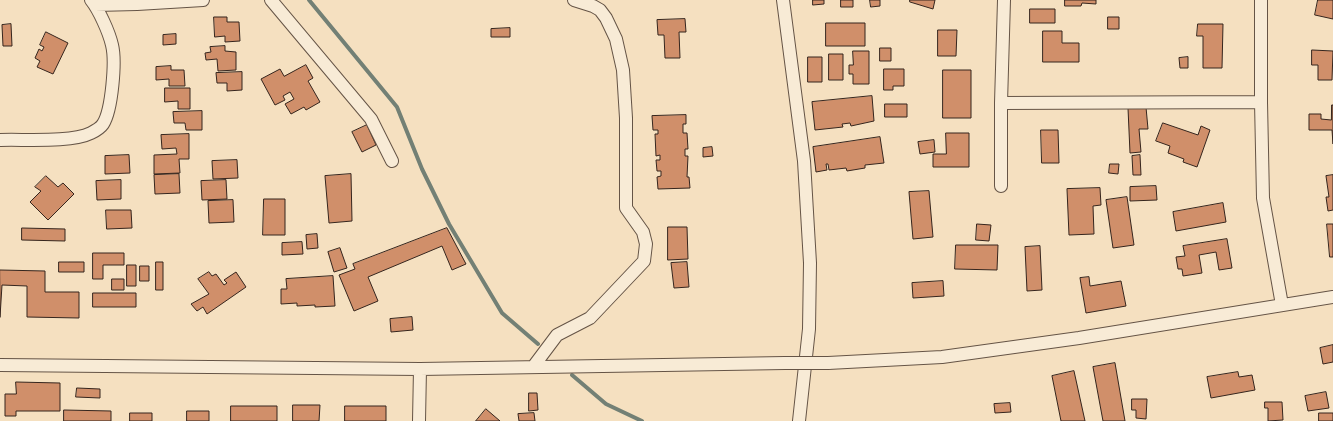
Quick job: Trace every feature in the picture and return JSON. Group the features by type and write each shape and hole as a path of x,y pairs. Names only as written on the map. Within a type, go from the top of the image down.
{"street":[{"path":"0,140 76,138 91,133 103,125 113,78 113,51 111,42 93,2 137,4 203,0"},
{"path":"271,0 370,119 392,161"},
{"path":"533,367 557,335 590,318 644,261 646,244 643,232 626,208 626,118 623,70 616,39 600,10 574,0"},
{"path":"783,0 804,161 810,263 809,329 799,421"},
{"path":"1001,186 1004,0"},
{"path":"1261,0 1261,102 1264,198 1282,305"},
{"path":"1001,102 1261,102"},
{"path":"0,364 420,369 828,363 942,357 1079,338 1333,298"},
{"path":"419,421 420,369"}],"building":[{"path":"813,0 824,0 824,4 813,5"},
{"path":"841,0 853,0 853,7 841,7"},
{"path":"870,0 880,0 880,6 871,7"},
{"path":"910,0 935,0 933,9 910,2"},
{"path":"1065,0 1096,0 1096,4 1082,3 1081,6 1065,6"},
{"path":"1318,0 1333,0 1333,19 1315,15"},
{"path":"1030,9 1055,9 1055,23 1030,23"},
{"path":"214,17 227,17 227,22 239,22 240,41 225,42 225,36 215,37"},
{"path":"1108,17 1119,17 1119,29 1108,29"},
{"path":"685,19 686,32 679,32 680,58 665,58 664,35 658,35 657,20"},
{"path":"826,23 865,23 865,46 826,46"},
{"path":"11,24 12,46 3,46 2,25"},
{"path":"1198,24 1223,24 1222,68 1203,68 1203,36 1197,36"},
{"path":"510,28 510,37 491,37 491,29"},
{"path":"938,30 957,30 956,56 938,56"},
{"path":"1043,31 1062,31 1062,43 1079,43 1079,62 1043,62"},
{"path":"46,32 68,43 53,74 37,67 40,61 35,58 39,49 42,51 44,47 40,45"},
{"path":"176,34 176,44 163,45 163,35"},
{"path":"225,46 225,51 236,52 236,70 218,71 217,59 206,60 205,53 211,52 210,47"},
{"path":"880,48 891,48 891,61 880,61"},
{"path":"1312,50 1333,51 1332,80 1318,80 1318,65 1312,65"},
{"path":"853,51 869,51 869,84 853,84 853,74 849,74 849,65 853,65"},
{"path":"829,54 843,54 843,80 829,80"},
{"path":"808,57 822,57 822,82 808,82"},
{"path":"1188,57 1188,68 1180,68 1179,58"},
{"path":"306,65 313,78 308,81 320,102 306,110 304,107 291,114 285,104 294,99 290,92 283,96 285,100 275,105 261,79 280,69 284,76"},
{"path":"171,66 171,70 184,70 185,86 169,86 169,79 156,80 156,67"},
{"path":"884,69 904,69 904,86 893,86 893,90 884,90"},
{"path":"943,70 971,70 971,118 943,118"},
{"path":"242,72 242,90 227,91 227,83 217,83 216,73"},
{"path":"165,88 190,88 190,109 178,109 178,101 165,102"},
{"path":"872,96 874,121 851,126 850,123 842,124 843,127 815,130 812,102"},
{"path":"885,104 907,104 907,117 885,117"},
{"path":"1332,105 1333,144 1332,130 1309,130 1309,114 1321,114 1321,119 1331,120"},
{"path":"1146,107 1148,129 1139,129 1141,152 1130,153 1128,108"},
{"path":"202,111 202,130 186,130 185,123 174,123 173,112"},
{"path":"686,115 683,133 687,133 688,149 685,149 685,156 688,156 687,177 689,177 690,188 658,189 657,177 661,176 661,171 657,171 656,160 660,160 660,155 656,156 655,134 658,134 658,130 653,130 652,116"},
{"path":"1163,123 1198,135 1201,126 1210,130 1197,167 1183,162 1184,159 1168,153 1170,146 1156,141"},
{"path":"367,125 376,145 362,152 352,132"},
{"path":"1041,130 1058,130 1059,163 1042,163"},
{"path":"946,133 969,133 969,167 933,167 933,154 946,154"},
{"path":"189,134 189,159 179,159 180,173 154,174 154,155 177,154 176,148 162,149 161,135"},
{"path":"880,137 884,163 865,165 865,168 847,171 846,168 829,170 828,164 826,164 827,170 816,172 813,147"},
{"path":"934,140 935,152 920,154 918,142"},
{"path":"712,147 713,156 703,157 703,148"},
{"path":"129,155 130,173 105,174 105,156"},
{"path":"1140,155 1141,175 1133,175 1132,156"},
{"path":"237,160 238,178 213,179 212,161"},
{"path":"1110,164 1119,164 1118,174 1109,173"},
{"path":"179,174 180,193 155,194 154,175"},
{"path":"351,174 352,221 329,223 325,176"},
{"path":"1333,175 1333,210 1328,211 1326,197 1329,197 1326,176"},
{"path":"46,176 58,187 63,183 74,194 48,220 30,202 41,191 35,187"},
{"path":"121,180 121,199 97,200 96,181"},
{"path":"226,180 227,199 202,200 201,181"},
{"path":"1156,186 1157,200 1130,201 1130,187"},
{"path":"1100,188 1101,205 1093,206 1094,234 1069,235 1067,189"},
{"path":"929,191 933,237 913,239 909,192"},
{"path":"1127,197 1134,245 1113,248 1106,200"},
{"path":"264,199 285,199 285,235 263,235"},
{"path":"233,200 234,222 209,223 208,201"},
{"path":"1223,203 1226,222 1176,231 1173,212"},
{"path":"106,210 131,210 132,228 107,229"},
{"path":"977,224 991,225 989,241 976,240"},
{"path":"1327,224 1333,224 1333,257 1330,257"},
{"path":"668,227 687,227 688,259 668,260"},
{"path":"22,228 65,229 65,241 22,240"},
{"path":"447,228 466,264 452,270 442,246 368,277 378,301 354,311 339,275 355,269 353,264"},
{"path":"317,234 318,248 307,249 306,235"},
{"path":"1227,239 1232,268 1219,270 1216,252 1199,255 1202,273 1183,276 1182,269 1178,269 1176,257 1185,256 1183,246"},
{"path":"302,242 303,254 282,255 282,243"},
{"path":"956,245 998,245 997,270 955,269"},
{"path":"1040,246 1042,290 1027,291 1025,247"},
{"path":"340,248 347,268 334,272 328,252"},
{"path":"93,253 124,253 124,265 103,265 103,279 93,279"},
{"path":"59,262 84,262 84,272 59,272"},
{"path":"156,262 163,262 163,290 156,290"},
{"path":"687,262 689,287 674,288 671,263"},
{"path":"127,265 136,265 136,286 127,286"},
{"path":"140,266 149,266 149,281 140,281"},
{"path":"0,270 45,271 45,292 79,292 79,318 27,317 27,286 2,285 0,317"},
{"path":"209,272 212,276 216,274 224,285 227,283 224,280 236,272 246,287 207,314 203,307 197,311 191,304 209,294 198,279"},
{"path":"333,276 335,306 315,307 315,305 297,306 297,303 281,304 281,289 287,289 286,279"},
{"path":"1089,277 1090,286 1121,281 1126,306 1086,313 1080,278"},
{"path":"112,279 124,279 124,290 112,290"},
{"path":"943,281 944,296 913,298 912,283"},
{"path":"93,293 136,293 136,307 93,307"},
{"path":"412,317 413,330 391,332 390,319"},
{"path":"1333,345 1333,362 1323,364 1320,348"},
{"path":"1115,363 1125,421 1103,421 1093,367"},
{"path":"1074,371 1085,421 1061,421 1052,376"},
{"path":"1238,372 1239,377 1252,375 1255,390 1211,398 1207,377"},
{"path":"16,382 60,383 60,411 16,411 16,416 5,416 5,394 16,394"},
{"path":"77,388 100,389 100,398 76,397"},
{"path":"1326,392 1329,408 1308,411 1305,396"},
{"path":"529,393 537,393 538,410 529,411"},
{"path":"1132,399 1147,399 1146,419 1136,418 1136,410 1132,410"},
{"path":"1265,402 1282,402 1283,420 1268,421 1268,408 1265,408"},
{"path":"1010,403 1011,412 995,413 994,404"},
{"path":"293,405 320,405 319,421 293,421"},
{"path":"231,406 277,406 277,421 231,421"},
{"path":"345,406 386,406 386,421 345,421"},
{"path":"486,409 500,421 476,421"},
{"path":"64,410 111,411 111,421 64,421"},
{"path":"187,411 209,411 209,421 187,421"},
{"path":"130,413 152,413 152,421 130,421"},
{"path":"534,413 535,421 519,421 518,414"},
{"path":"1319,413 1333,413 1333,421 1319,421"}],"waterway":[{"path":"309,0 397,107 422,169 449,224 502,313 538,344"},
{"path":"572,375 606,404 642,421"}]}
